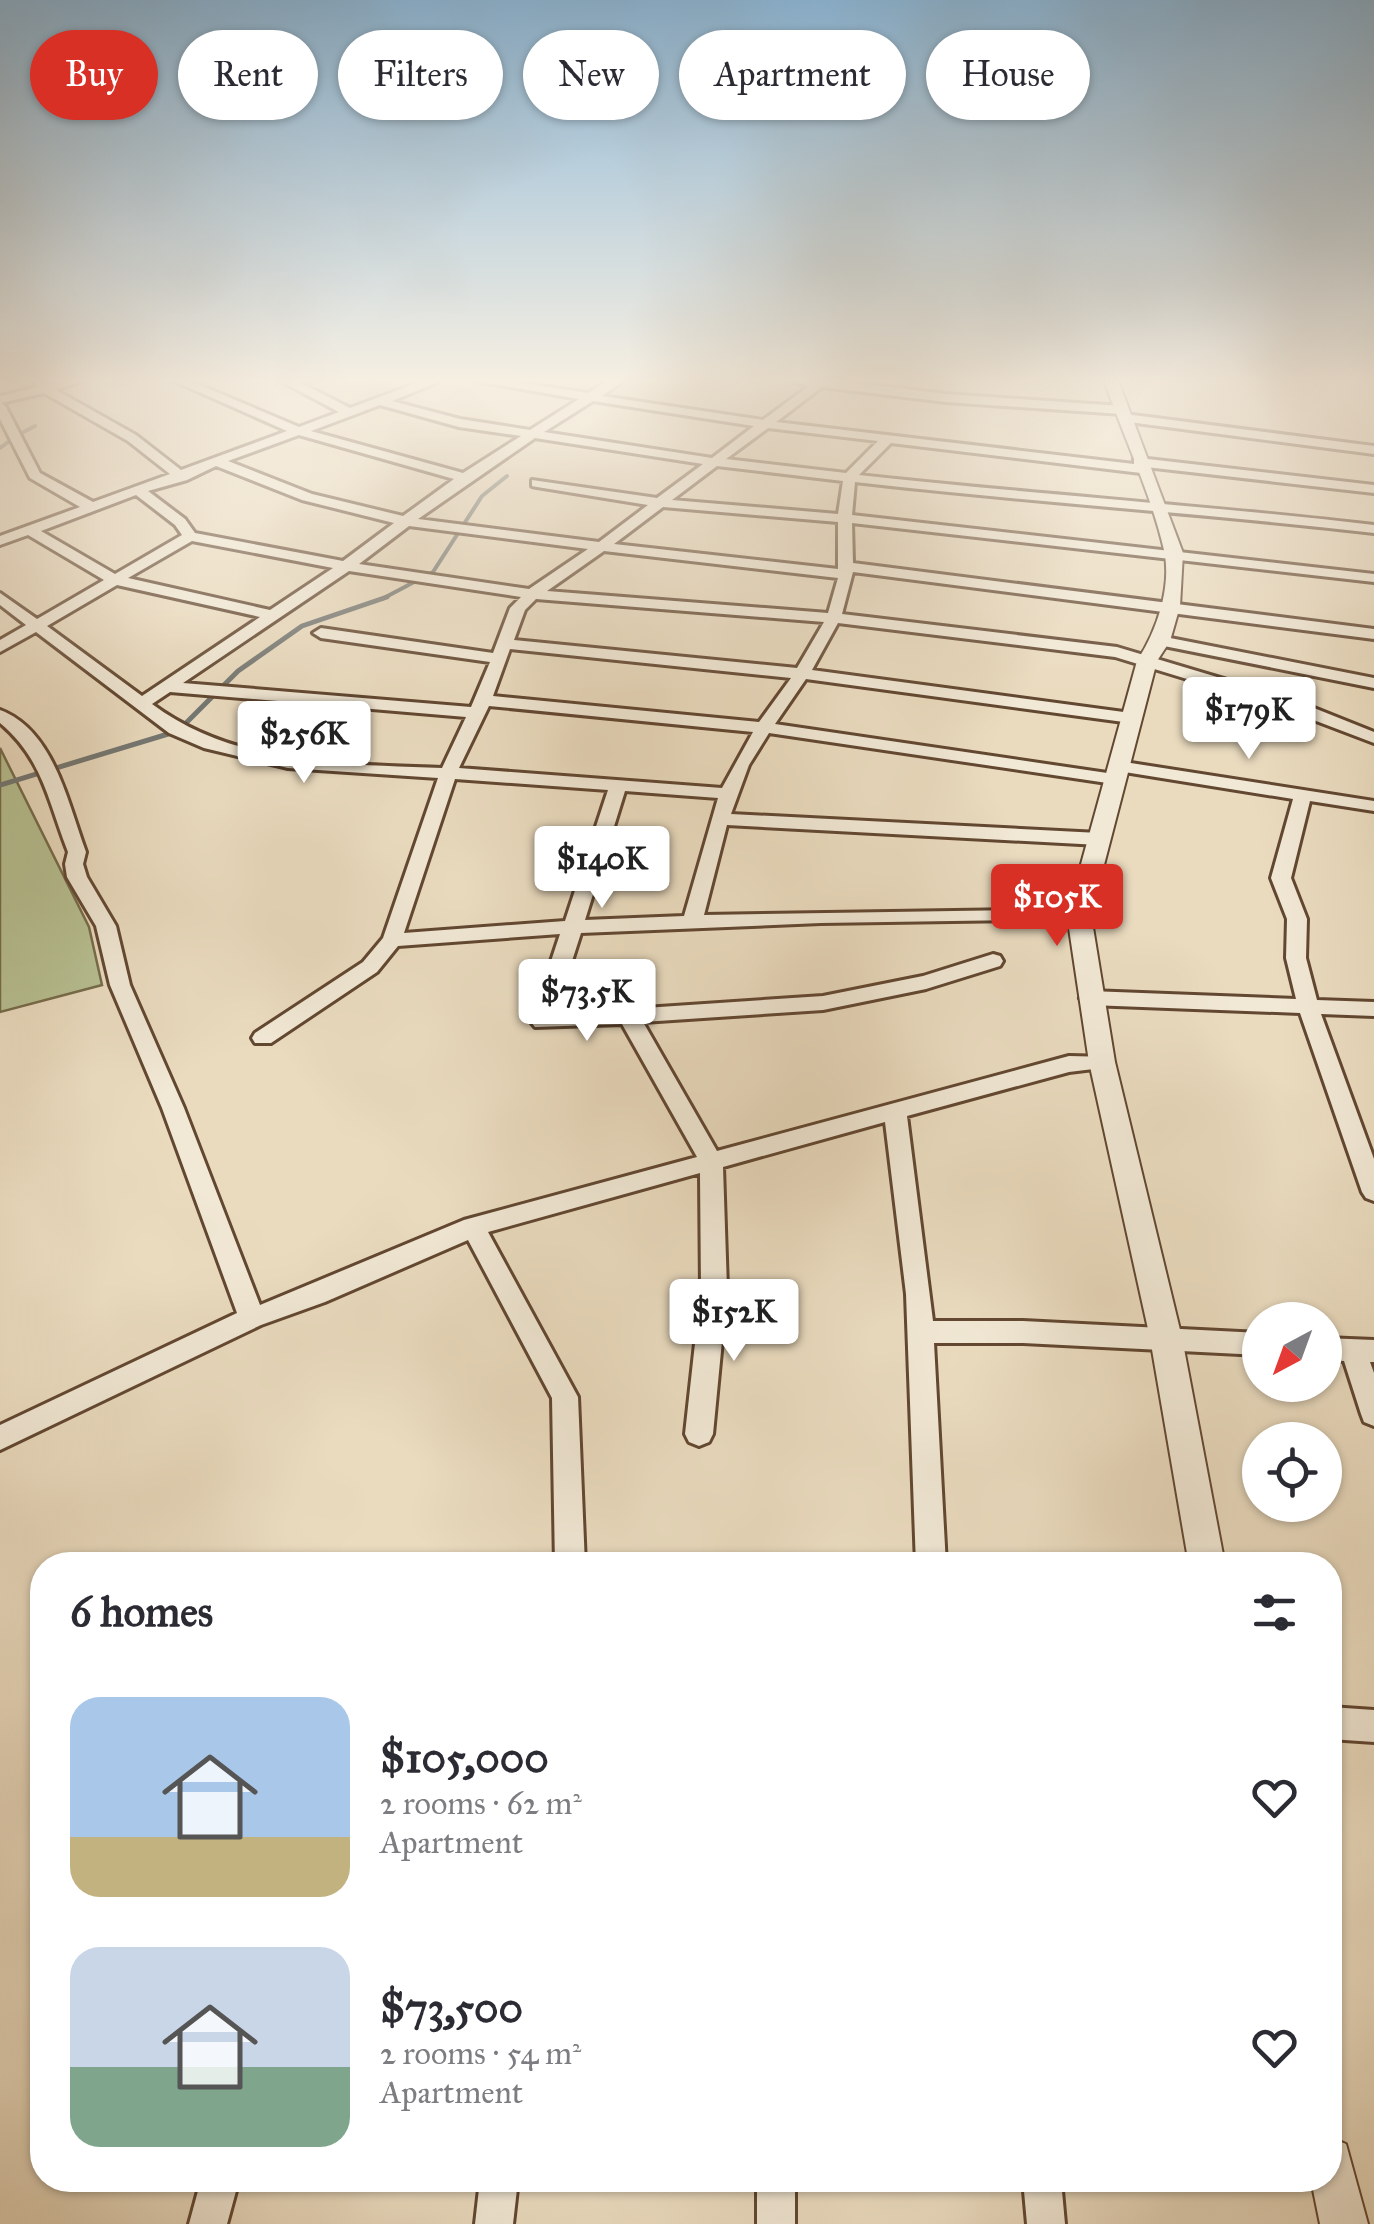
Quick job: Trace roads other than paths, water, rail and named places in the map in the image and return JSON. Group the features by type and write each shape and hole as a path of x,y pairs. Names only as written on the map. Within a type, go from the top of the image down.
{"street":[{"path":"51,484 90,507"},
{"path":"0,541 159,484"},
{"path":"273,484 307,497 459,530 1171,606 1374,634"},
{"path":"140,706 346,566 457,484"},
{"path":"543,484 660,503 846,518 1374,578"},
{"path":"263,1038 370,966 392,940 448,773 480,707 518,608 686,484"},
{"path":"692,920 729,794 750,748 804,674 836,618 847,571 849,484"},
{"path":"907,484 1158,509 1230,512 1374,529"},
{"path":"1147,484 1174,553 1171,606 1160,641 1147,661 1079,916 1102,1062 1166,1338 1205,1552"},
{"path":"1321,484 1374,489"},
{"path":"138,490 180,522 190,536"},
{"path":"30,530 115,580 270,616"},
{"path":"0,646 190,536 346,566 532,594 836,618 1117,652 1288,704 1374,738"},
{"path":"0,598 140,706 206,746 251,756 729,794"},
{"path":"321,633 804,674 1131,718"},
{"path":"1160,641 1374,683"},
{"path":"166,687 766,728 1374,806"},
{"path":"0,715 22,733 50,772 76,852 77,876 106,926 120,985 173,1108 252,1318"},
{"path":"618,786 542,1022 823,1003 926,982 993,961"},
{"path":"1303,794 1281,878 1297,919 1296,958 1308,1006 1374,1192"},
{"path":"723,819 1099,839"},
{"path":"392,940 692,920 906,914 1079,916"},
{"path":"1090,998 1374,1009"},
{"path":"628,1015 710,1162 714,1289 700,1434"},
{"path":"0,1438 252,1318 474,1227 1038,1072 1102,1062"},
{"path":"895,1112 920,1332 931,1552"},
{"path":"474,1227 565,1397 570,1552"},
{"path":"920,1332 1023,1332 1242,1343"},
{"path":"1364,1351 1374,1414"},
{"path":"1342,1724 1374,1726"},
{"path":"208,2224 217,2192"},
{"path":"494,2224 498,2192"},
{"path":"776,2192 776,2224"},
{"path":"1043,2192 1046,2224"},
{"path":"1337,2192 1344,2224"}],"waterway":[{"path":"384,598 433,572 482,496 497,484"},
{"path":"0,785 178,731 238,671 302,626 384,598"}]}
